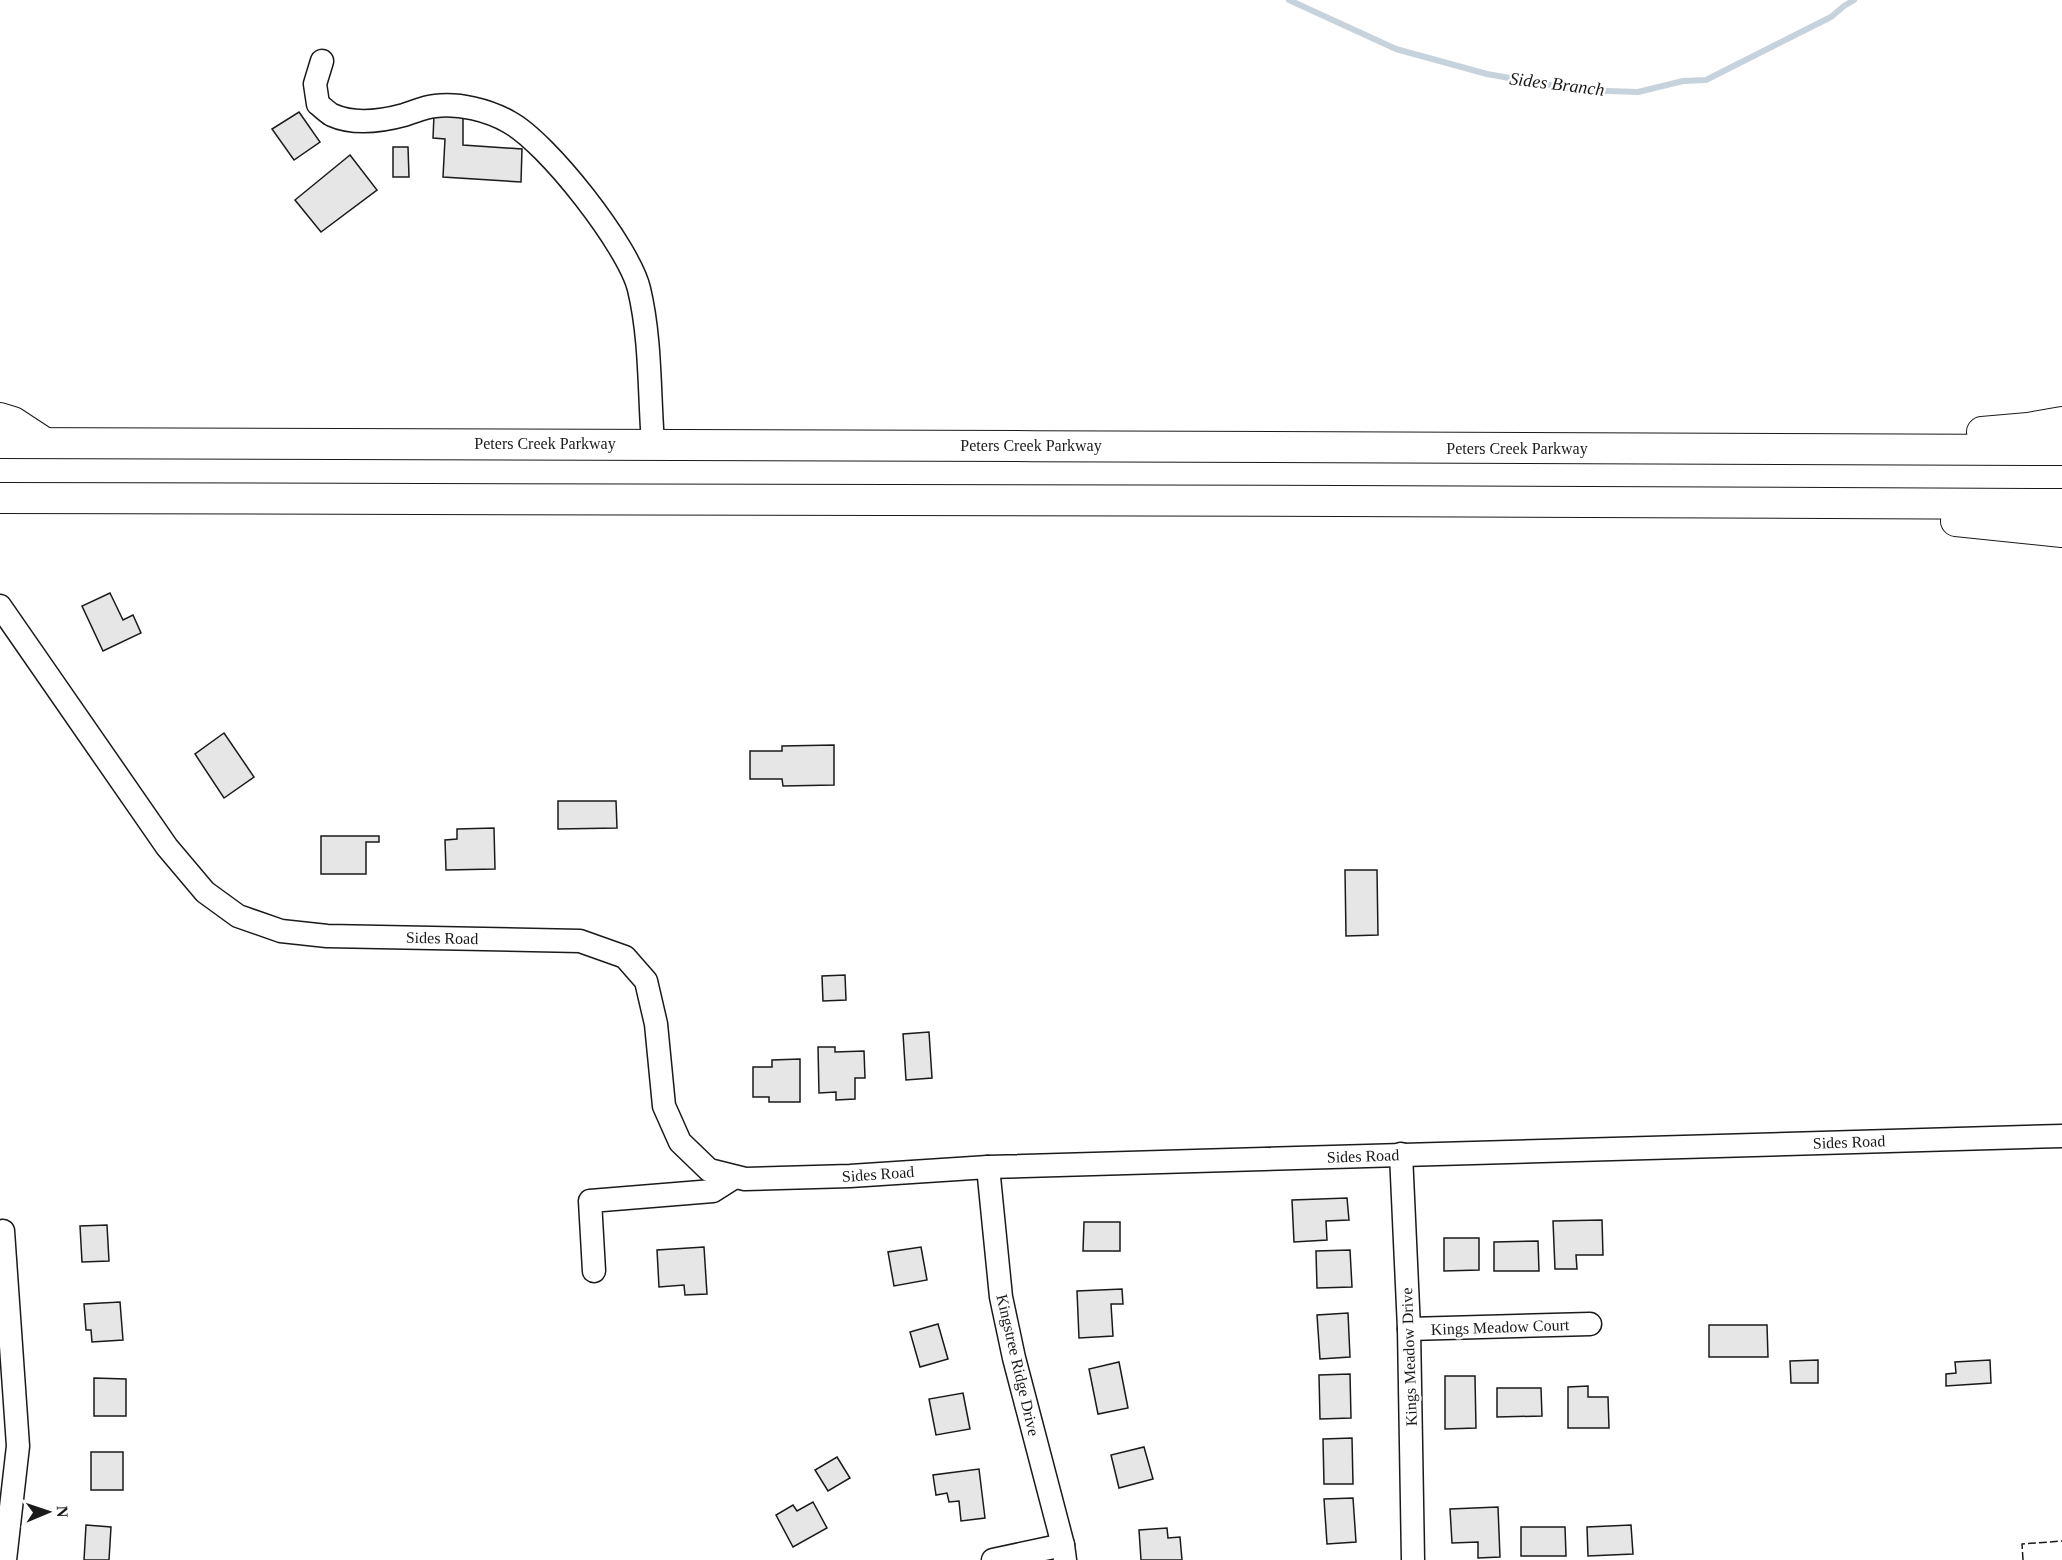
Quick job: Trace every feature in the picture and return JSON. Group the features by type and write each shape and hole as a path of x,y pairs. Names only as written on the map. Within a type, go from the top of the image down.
{"main road":[{"path":"0,418 13,422 45,443"},
{"path":"1782,450 2028,428 2062,422"},
{"name":"Peters Creek Parkway","path":"0,443 652,443 2062,450"},
{"path":"0,498 2062,504"},
{"path":"1819,504 2062,532"}],"street":[{"path":"322,61 315,84 318,104 333,115 354,120 377,121 434,106 472,107 509,122 538,143 599,216 624,255 638,286 645,319 652,443"},
{"name":"Sides Road","path":"2,603 167,847 205,892 238,916 281,931 327,936 580,941 625,957 646,981 656,1024 664,1106 680,1142 709,1170 745,1179 850,1176 988,1167 2062,1136"},
{"name":"Kings Meadow Drive","path":"1401,1154 1409,1329 1413,1560"},
{"name":"Kingstree Ridge Drive","path":"988,1167 1001,1297 1014,1358 1064,1552"},
{"path":"594,1271 590,1201 713,1191 735,1176"},
{"path":"3,1231 18,1446 5,1560"},
{"name":"Kings Meadow Court","path":"1409,1329 1590,1324"},
{"path":"993,1560 1064,1552"}],"building":[{"path":"299,112 320,142 294,160 272,129"},
{"path":"434,115 463,117 463,145 522,149 521,182 443,177 445,139 433,138"},
{"path":"393,147 408,147 409,177 393,177"},
{"path":"350,155 377,190 321,232 295,200"},
{"path":"110,593 123,620 133,615 141,633 103,651 82,606"},
{"path":"224,733 254,777 224,798 195,754"},
{"path":"834,745 834,785 783,786 782,779 750,779 750,751 782,751 782,746"},
{"path":"558,801 616,801 617,828 558,829"},
{"path":"494,828 495,869 446,870 445,840 457,839 457,829"},
{"path":"321,836 379,836 379,842 366,842 366,874 321,874"},
{"path":"1345,870 1377,870 1378,935 1346,936"},
{"path":"845,975 846,1000 823,1001 822,976"},
{"path":"929,1032 932,1078 906,1080 903,1034"},
{"path":"818,1047 835,1047 835,1052 864,1051 865,1078 855,1078 855,1099 836,1100 836,1092 819,1093"},
{"path":"800,1059 800,1102 769,1102 769,1097 753,1097 753,1067 772,1067 772,1060"},
{"path":"1347,1198 1349,1220 1326,1221 1327,1240 1294,1242 1292,1200"},
{"path":"1602,1220 1603,1255 1576,1255 1577,1269 1555,1269 1553,1221"},
{"path":"1084,1222 1120,1222 1120,1251 1083,1251"},
{"path":"107,1225 109,1261 82,1262 80,1226"},
{"path":"1444,1238 1479,1238 1479,1270 1444,1271"},
{"path":"1538,1241 1539,1271 1494,1271 1494,1242"},
{"path":"704,1247 707,1294 685,1295 684,1285 659,1287 657,1250"},
{"path":"921,1247 927,1280 894,1286 888,1252"},
{"path":"1350,1250 1352,1287 1317,1288 1316,1251"},
{"path":"1122,1289 1123,1304 1111,1304 1113,1336 1079,1338 1077,1291"},
{"path":"120,1302 123,1340 92,1342 91,1330 86,1330 84,1304"},
{"path":"1348,1313 1350,1357 1320,1359 1317,1315"},
{"path":"938,1324 948,1359 920,1367 910,1332"},
{"path":"1709,1325 1767,1325 1768,1357 1709,1357"},
{"path":"1818,1360 1818,1383 1791,1383 1790,1361"},
{"path":"1990,1360 1991,1383 1946,1386 1946,1374 1956,1373 1955,1362"},
{"path":"1119,1362 1128,1408 1098,1414 1089,1369"},
{"path":"1350,1374 1351,1418 1320,1419 1319,1375"},
{"path":"1445,1376 1475,1376 1476,1428 1445,1429"},
{"path":"94,1378 126,1379 126,1416 94,1416"},
{"path":"1588,1386 1588,1397 1608,1397 1609,1428 1568,1428 1568,1387"},
{"path":"1497,1388 1541,1388 1542,1416 1497,1417"},
{"path":"963,1393 970,1429 936,1435 929,1399"},
{"path":"1352,1438 1353,1484 1324,1484 1323,1439"},
{"path":"1144,1447 1153,1479 1119,1488 1111,1455"},
{"path":"91,1452 123,1452 123,1490 91,1490"},
{"path":"837,1457 850,1478 828,1491 815,1470"},
{"path":"979,1469 985,1518 961,1521 959,1501 949,1502 947,1493 936,1495 933,1475"},
{"path":"1353,1498 1356,1542 1327,1544 1324,1499"},
{"path":"813,1502 827,1528 793,1547 776,1515 793,1505 797,1511"},
{"path":"1498,1507 1500,1557 1478,1558 1478,1542 1452,1543 1450,1509"},
{"path":"86,1525 111,1527 109,1560 84,1560"},
{"path":"1631,1525 1633,1554 1588,1556 1587,1527"},
{"path":"1521,1527 1565,1527 1566,1556 1521,1556"},
{"path":"1167,1528 1168,1538 1180,1537 1182,1560 1141,1560 1139,1530"}],"waterway":[{"name":"Sides Branch","path":"1289,0 1396,49 1487,74 1578,90 1638,92 1683,81 1706,80 1831,17 1854,0"}],"fence":[{"path":"2023,1560 2022,1544 2062,1541"}]}
